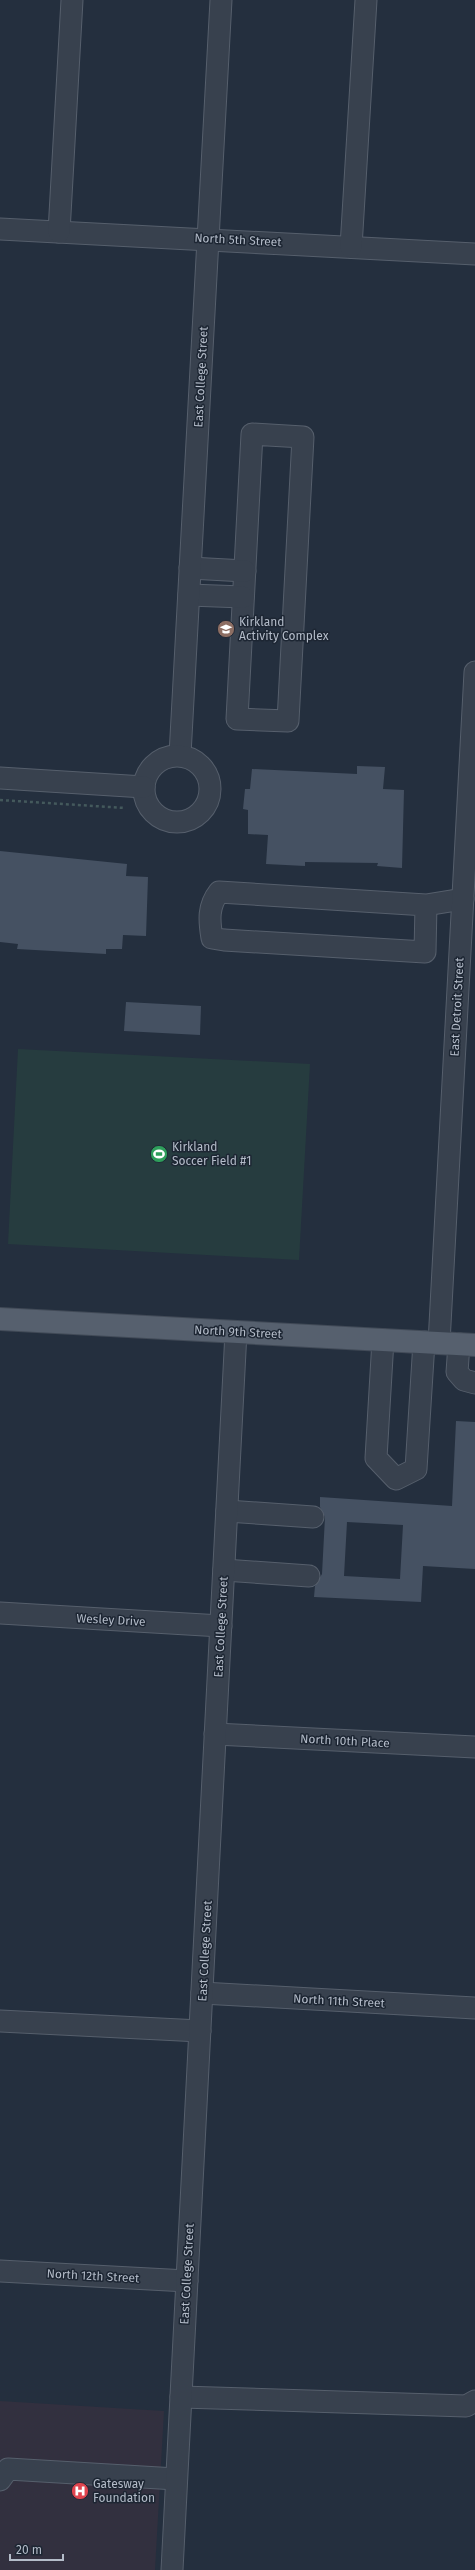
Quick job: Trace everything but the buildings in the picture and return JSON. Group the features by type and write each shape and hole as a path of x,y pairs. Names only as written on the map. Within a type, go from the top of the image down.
{"main road":[{"name":"North 9th Street","path":"0,1319 449,1343"}],"street":[{"path":"59,232 72,0"},
{"name":"East College Street","path":"180,755 221,0"},
{"path":"351,247 366,0"},
{"name":"North 5th Street","path":"0,229 208,238 475,254"},
{"path":"252,434 303,437 288,721 237,719 245,571 252,434"},
{"path":"190,568 245,571"},
{"path":"189,595 243,597"},
{"name":"East Detroit Street","path":"449,1343 463,900 472,814 475,672"},
{"path":"180,755 192,758 201,765 208,775 211,786 210,797 205,808 197,816 187,821 175,822 164,820 148,806 144,786 147,775 152,766 161,759 180,755"},
{"path":"0,778 144,786"},
{"path":"426,905 425,952 224,940 212,938 210,924 211,903 219,892 426,905 463,900"},
{"name":"East College Street","path":"172,2570 236,1332"},
{"path":"383,1340 376,1458 396,1479 416,1469 449,1343"},
{"path":"449,1343 457,1372 464,1380 475,1382"},
{"path":"227,1511 313,1517"},
{"path":"224,1570 309,1576"},
{"name":"Wesley Drive","path":"0,1613 221,1626"},
{"name":"North 10th Place","path":"216,1734 475,1748"},
{"name":"North 11th Street","path":"202,1993 475,2008"},
{"path":"0,2021 200,2031"},
{"name":"North 12th Street","path":"0,2271 187,2281"},
{"path":"181,2397 466,2406 475,2401"},
{"path":"3,2472 176,2479"}],"path":[{"path":"0,800 125,808"}],"shaded area":[{"name":"Gatesway Foundation","path":"0,2401 164,2411 155,2570 0,2570"}],"green space":[{"name":"Kirkland Soccer Field #1","path":"18,1049 310,1064 299,1260 8,1244"}],"place":[{"name":"Kirkland Activity Complex","path":"226,629"},
{"name":"Kirkland Soccer Field #1","path":"159,1154"},
{"name":"Gatesway Foundation","path":"80,2491"}]}
